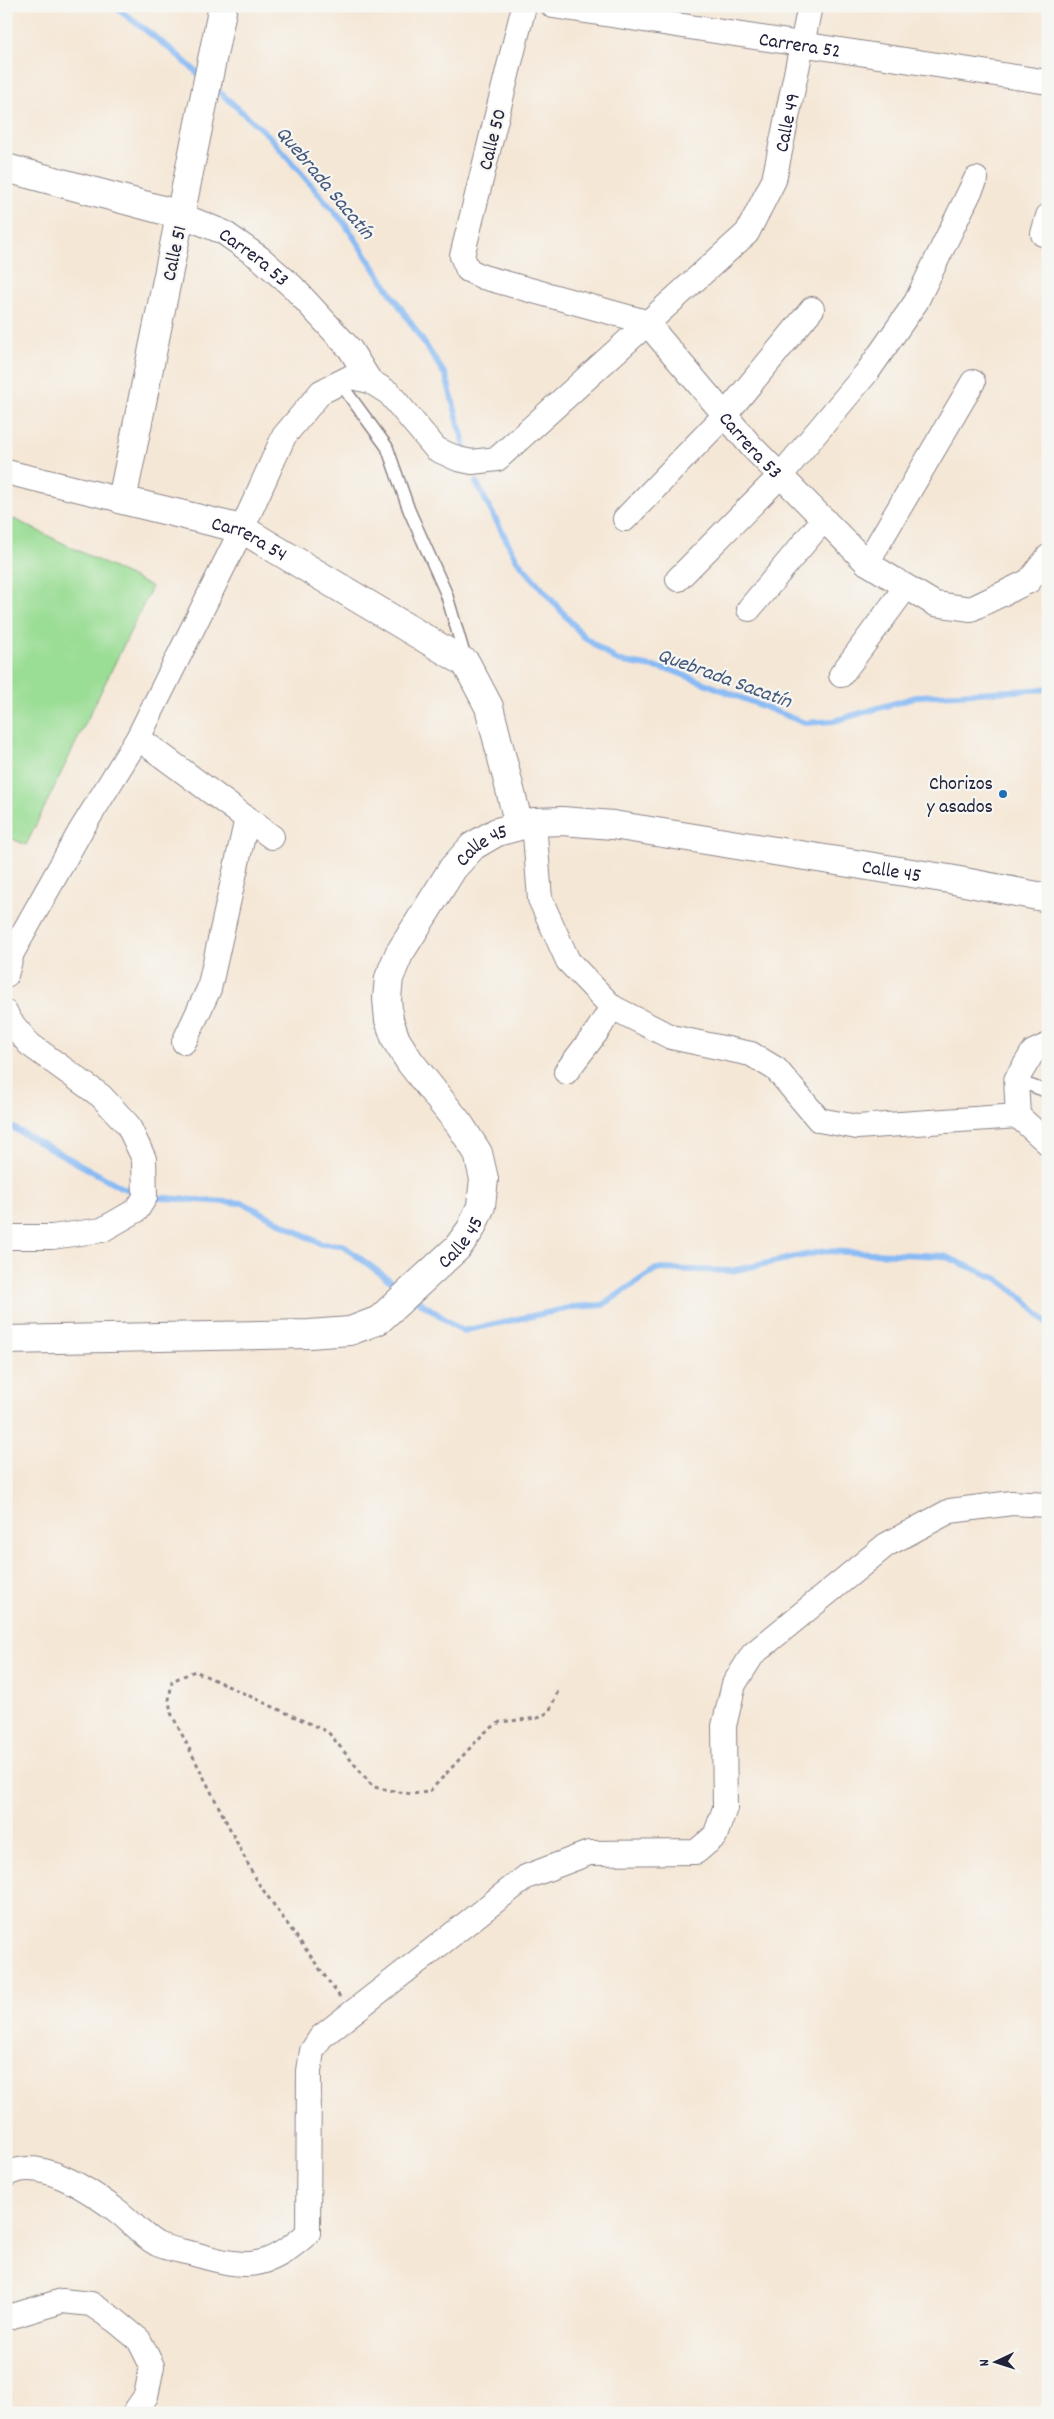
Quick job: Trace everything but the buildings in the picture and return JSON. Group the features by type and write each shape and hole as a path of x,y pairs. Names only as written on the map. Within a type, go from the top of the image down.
{"main road":[{"name":"Calle 51","path":"122,500 223,6"},
{"name":"Carrera 53","path":"6,168 181,216"},
{"name":"Carrera 54","path":"122,500 242,529 466,664"},
{"path":"466,664 489,707 526,824"},
{"name":"Calle 45","path":"6,1340 309,1334 350,1331 379,1320 457,1248 471,1229 481,1206 484,1179 478,1153 460,1125 410,1062 396,1040 389,1020 387,999 389,978 398,954 453,868 473,846 497,832 526,824 562,821 613,825 949,879 1048,898"}],"street":[{"name":"Calle 50","path":"524,6 462,256 468,270 483,277 646,322"},
{"name":"Carrera 52","path":"553,6 1048,82"},
{"name":"Calle 49","path":"646,322 746,233 774,180 789,115 810,6"},
{"path":"678,579 780,476 868,371 916,302 976,178"},
{"name":"Carrera 53","path":"181,216 223,232 260,258 293,287 350,348 370,381 388,393 436,449 458,459 472,462 497,459 646,322 725,416 780,476 867,563 935,604 971,609 1029,581 1048,557"},
{"path":"625,519 725,416 812,309"},
{"path":"6,975 12,953 81,830 138,738 242,529 284,436 321,392 351,377 370,381"},
{"path":"867,563 973,382"},
{"name":"Carrera 54","path":"6,472 122,500"},
{"path":"749,609 824,519"},
{"path":"841,675 906,587"},
{"path":"138,738 272,836"},
{"path":"184,1042 209,989 247,818"},
{"path":"526,824 540,899 557,932 568,961 612,1007 671,1036 751,1054 776,1069 820,1120 857,1126 1018,1116"},
{"path":"566,1072 598,1030 612,1007"},
{"path":"6,1013 9,1020 29,1044 101,1096 128,1125 144,1159 145,1197 138,1210 102,1230 52,1236 6,1237"},
{"path":"1048,1045 1033,1052 1016,1080 1018,1116 1048,1143"},
{"path":"6,2175 12,2172 40,2170 66,2178 116,2210 157,2243 232,2265 265,2262 287,2252 308,2233 309,2071 312,2051 321,2037 526,1877 589,1853 696,1852 715,1836 725,1808 724,1726 734,1684 753,1654 886,1545 950,1511 1012,1503 1048,1505"},
{"path":"6,2318 62,2301 91,2304 116,2321 139,2340 152,2366 146,2396 134,2413"}],"lane":[{"path":"340,382 387,447 409,510 446,593 466,664"},
{"path":"1016,1080 1048,1092"}],"path":[{"path":"351,2014 256,1880 171,1713 169,1700 172,1681 195,1671 328,1732 373,1788 411,1794 429,1792 484,1733 500,1722 538,1718 549,1712 558,1691"}],"green space":[{"path":"14,519 152,587 26,845 6,836 6,535"}],"waterway":[{"name":"Quebrada Sacatín","path":"114,6 173,51 201,76"},
{"name":"Quebrada Sacatín","path":"215,88 268,135 345,224 446,376 466,451"},
{"name":"Quebrada Sacatín","path":"476,482 517,560 584,637 618,661 671,670 805,723 834,721 920,696 1048,689"},
{"path":"6,1124 121,1187 139,1194"},
{"path":"148,1197 243,1203 321,1244 342,1245 403,1290"},
{"path":"413,1297 462,1331 574,1307 603,1305 656,1269 731,1271 824,1251 944,1256 998,1279 1029,1303 1048,1325"}],"place":[{"name":"Chorizos y asados","path":"1003,794"}]}
